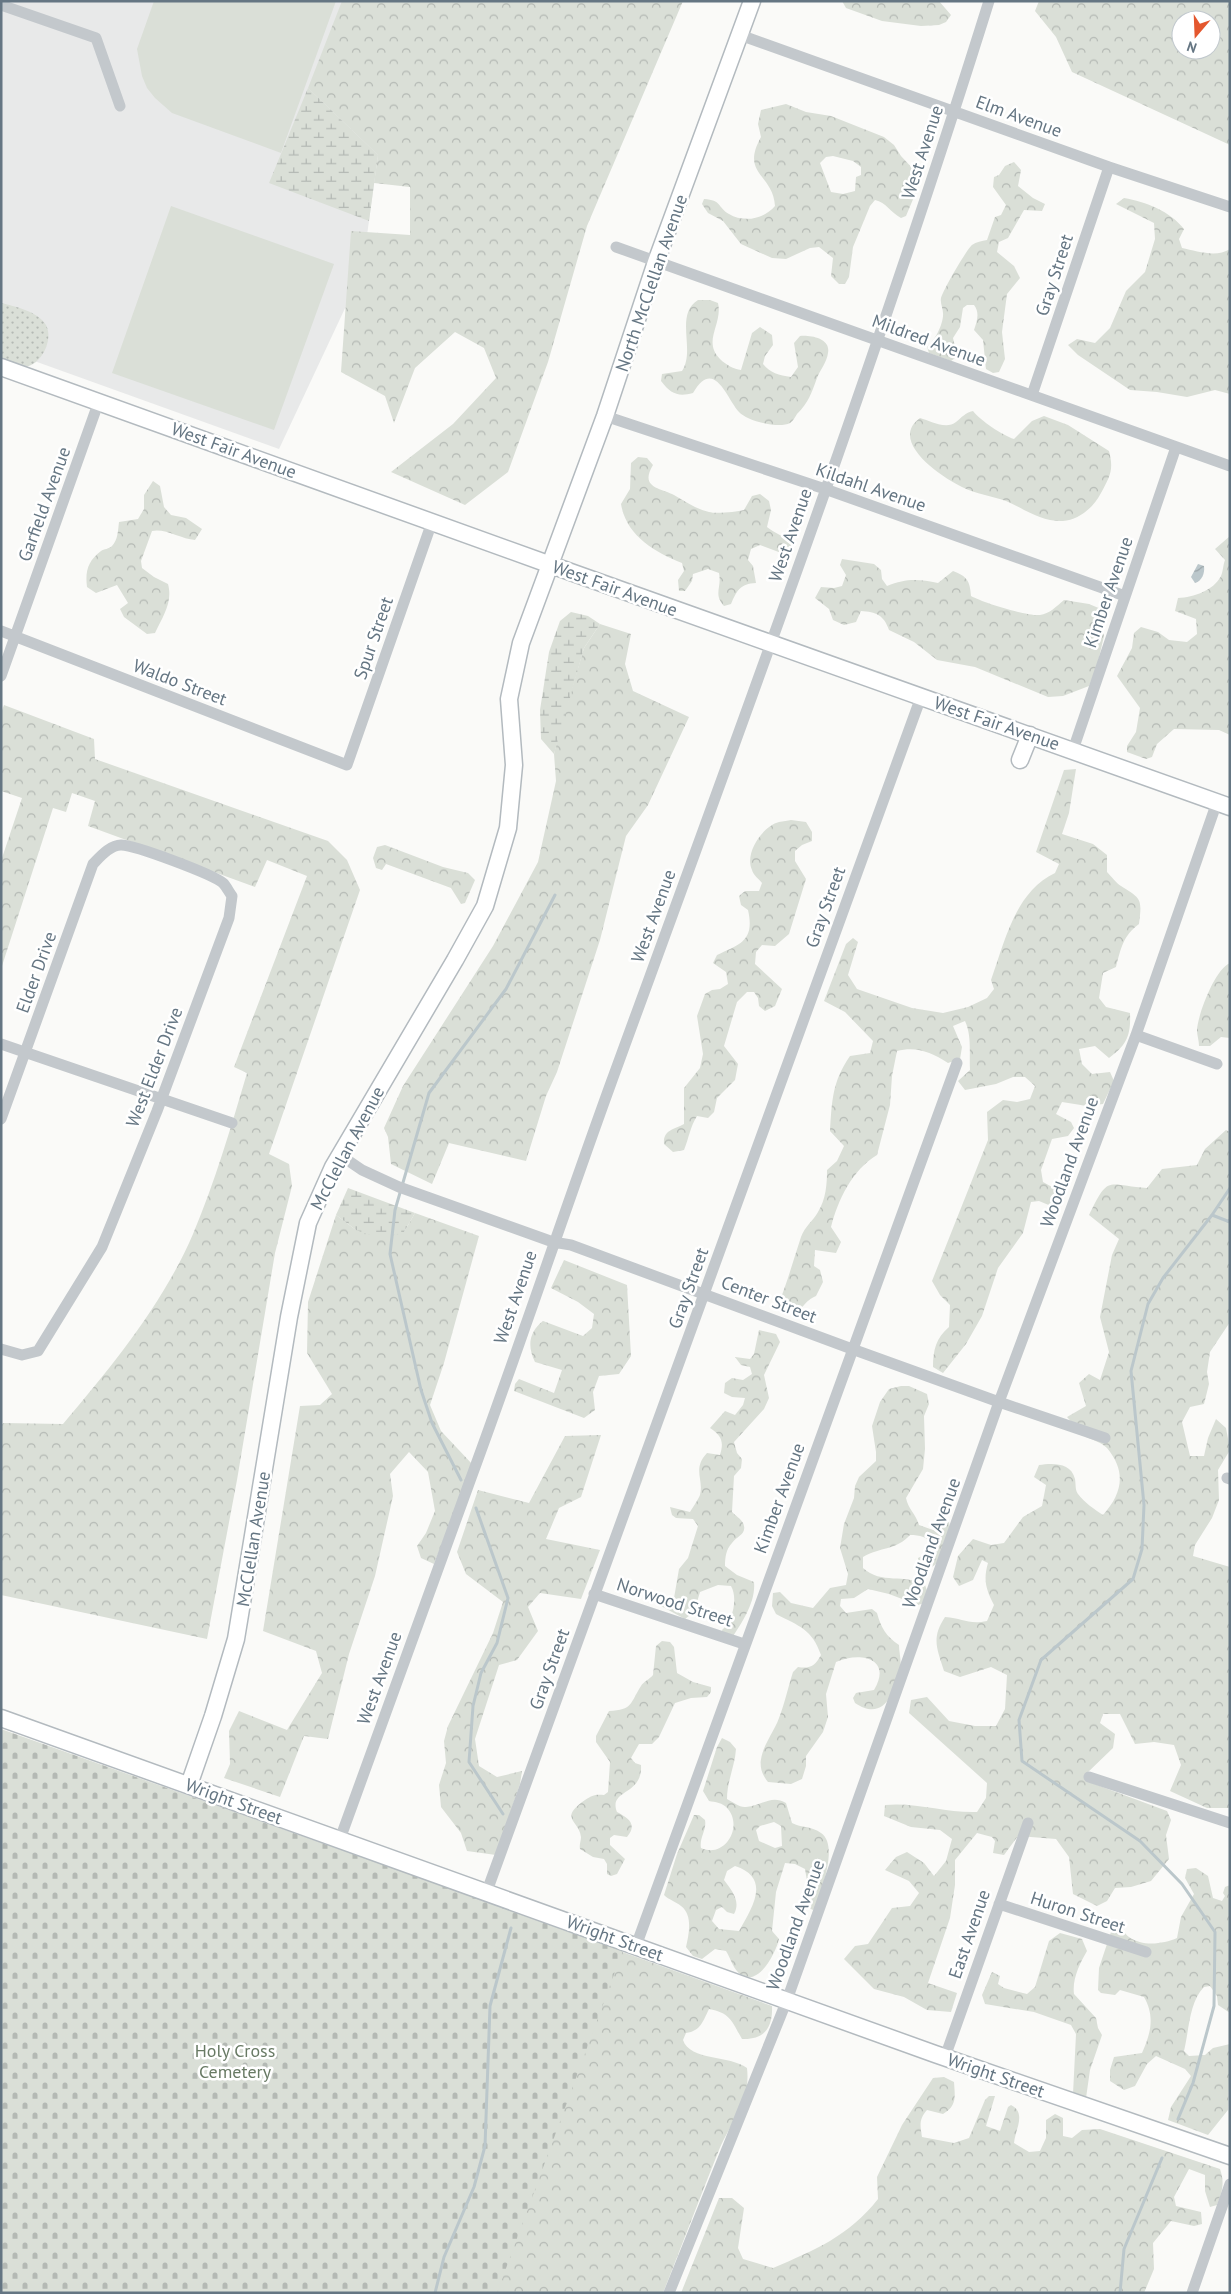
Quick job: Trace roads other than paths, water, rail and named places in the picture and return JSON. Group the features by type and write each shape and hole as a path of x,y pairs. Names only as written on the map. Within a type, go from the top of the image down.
{"main road":[{"name":"North McClellan Avenue","path":"551,565 605,416 656,262 752,1"},
{"name":"West Fair Avenue","path":"1,367 771,644 1224,804"},
{"name":"McClellan Avenue","path":"189,1785 213,1716 236,1639 289,1317 308,1223 326,1179 485,906 498,868 510,810 514,765 509,699 513,672 521,643 551,565"},
{"path":"1020,760 1030,735"},
{"name":"Wright Street","path":"1,1718 945,2057 1230,2156"}],"street":[{"name":"West Avenue","path":"340,1839 468,1486 553,1242 771,644 877,340 954,112 989,1"},
{"path":"1,5 96,38 120,106"},
{"name":"Elm Avenue","path":"740,35 1109,167 1230,207"},
{"name":"Gray Street","path":"1032,395 1109,167"},
{"name":"Mildred Avenue","path":"616,247 1230,466"},
{"name":"Garfield Avenue","path":"1,676 99,401"},
{"name":"Kildahl Avenue","path":"605,416 825,489 1125,596"},
{"name":"Kimber Avenue","path":"1073,750 1176,447"},
{"name":"Spur Street","path":"346,765 432,522"},
{"name":"Waldo Street","path":"1,631 346,765"},
{"name":"Gray Street","path":"487,1891 508,1838 594,1594 921,697"},
{"name":"Woodland Avenue","path":"669,2293 787,2000 999,1402 1224,804"},
{"name":"West Elder Drive","path":"1,1349 22,1355 38,1351 102,1247 229,918 232,896 222,883 191,868 137,848 119,845 102,854 94,864"},
{"name":"Elder Drive","path":"1,1119 94,864"},
{"path":"1136,1034 1217,1064"},
{"path":"1,1044 232,1123"},
{"name":"Kimber Avenue","path":"636,1946 744,1644 957,1064"},
{"name":"Center Street","path":"340,1155 362,1170 399,1187 553,1242 571,1245 852,1349 1105,1438"},
{"name":"Norwood Street","path":"594,1594 744,1644"},
{"path":"1089,1776 1230,1823"},
{"name":"East Avenue","path":"945,2057 1028,1824"},
{"name":"Huron Street","path":"999,1904 1146,1952"},
{"path":"1192,2293 1230,2184"}],"water":[{"path":"1198,564 1204,566 1204,571 1201,579 1195,583 1191,577"}],"waterway":[{"path":"461,1480 432,1423 421,1390 390,1254 395,1210 429,1093 506,989 555,895"},
{"path":"1178,2119 1193,2083 1214,2006 1215,1932 1182,1884 1140,1841 1022,1761 1019,1720 1041,1660 1133,1579 1142,1549 1144,1505 1131,1371 1148,1304 1163,1278 1212,1215 1230,1188"},
{"path":"1212,1215 1230,1222"},
{"path":"476,1508 508,1598 497,1643 481,1673 473,1706 469,1762 503,1814"},
{"path":"435,2293 444,2257 474,2187 485,2146 490,2006 511,1928"},
{"path":"1120,2293 1124,2249 1162,2158"}],"park label":[{"name":"Holy Cross Cemetery","path":"235,2060"}]}
